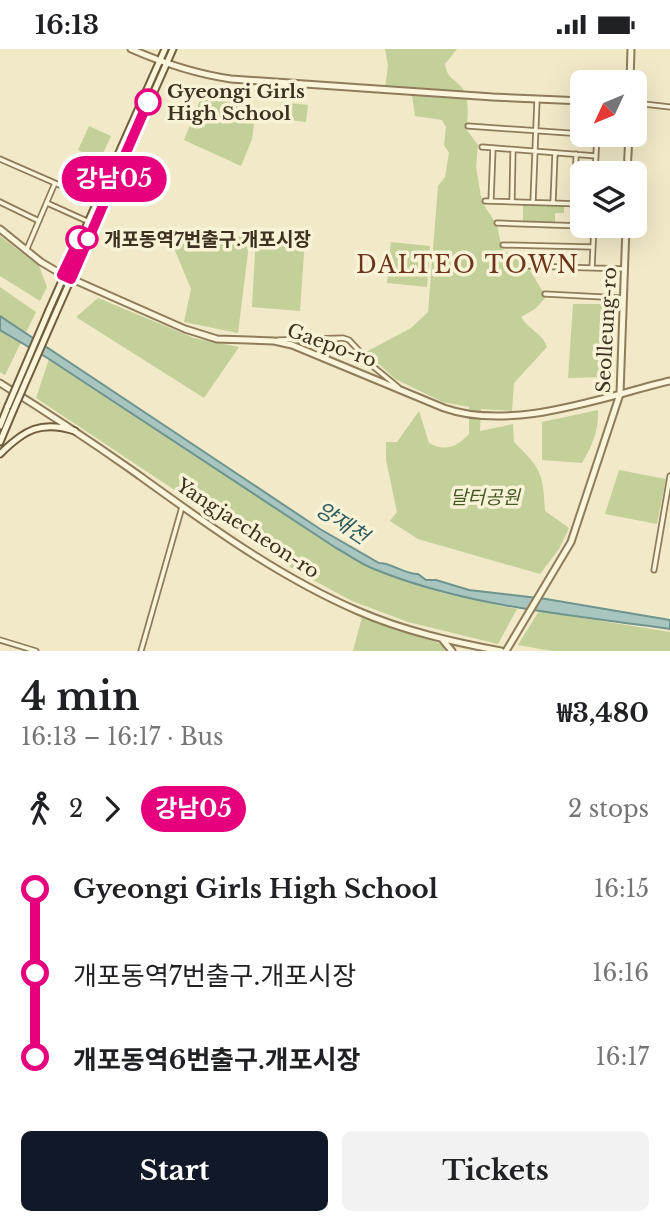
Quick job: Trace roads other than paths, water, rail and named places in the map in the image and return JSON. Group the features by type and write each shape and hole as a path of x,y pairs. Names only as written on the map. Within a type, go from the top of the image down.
{"street":[{"path":"131,49 202,74 232,79 570,100"},
{"path":"0,442 62,275 165,49"},
{"path":"0,426 55,315 173,49"},
{"path":"630,70 631,49"},
{"path":"533,202 537,99"},
{"path":"648,104 670,107"},
{"path":"468,126 570,133"},
{"path":"482,147 596,156"},
{"path":"596,161 597,147"},
{"path":"491,201 493,148"},
{"path":"512,202 513,150"},
{"path":"553,203 555,153"},
{"path":"576,154 576,161"},
{"path":"0,159 96,201"},
{"path":"26,251 55,183"},
{"path":"485,201 570,204"},
{"path":"0,202 39,221"},
{"path":"47,203 87,221"},
{"path":"497,223 570,226"},
{"name":"Gaepo-ro","path":"0,229 26,251 62,275 204,336 234,341 274,341 292,345 457,412 489,418 518,417 670,381"},
{"path":"592,268 593,238"},
{"name":"Seolleung-ro","path":"504,651 565,554 576,529 620,394 626,238"},
{"path":"503,245 593,247"},
{"path":"529,266 625,269"},
{"path":"545,295 624,298"},
{"path":"326,358 330,342 338,338"},
{"path":"274,341 338,338 349,340 374,368 400,388"},
{"name":"Yangjaecheon-ro","path":"0,383 75,431 244,549 322,594 373,617 442,639 504,651"},
{"path":"0,454 30,430 61,427 75,431"},
{"path":"653,570 670,476"},
{"path":"141,651 182,507"},
{"path":"442,639 452,651"},
{"path":"0,641 36,651"}],"water":[{"path":"0,316 320,529 379,563 418,574 426,580 436,580 469,590 546,599 670,620 670,629 483,601 409,582 369,567 0,330"}],"place":[{"name":"Gyeongi Girls High School","path":"148,102"},
{"name":"개포동역7번출구.개포시장","path":"88,239"}],"district":[{"name":"DALTEO TOWN","path":"468,265"}],"park label":[{"name":"달터공원","path":"485,497"}],"water label":[{"name":"양재천","path":"342,523"}]}
